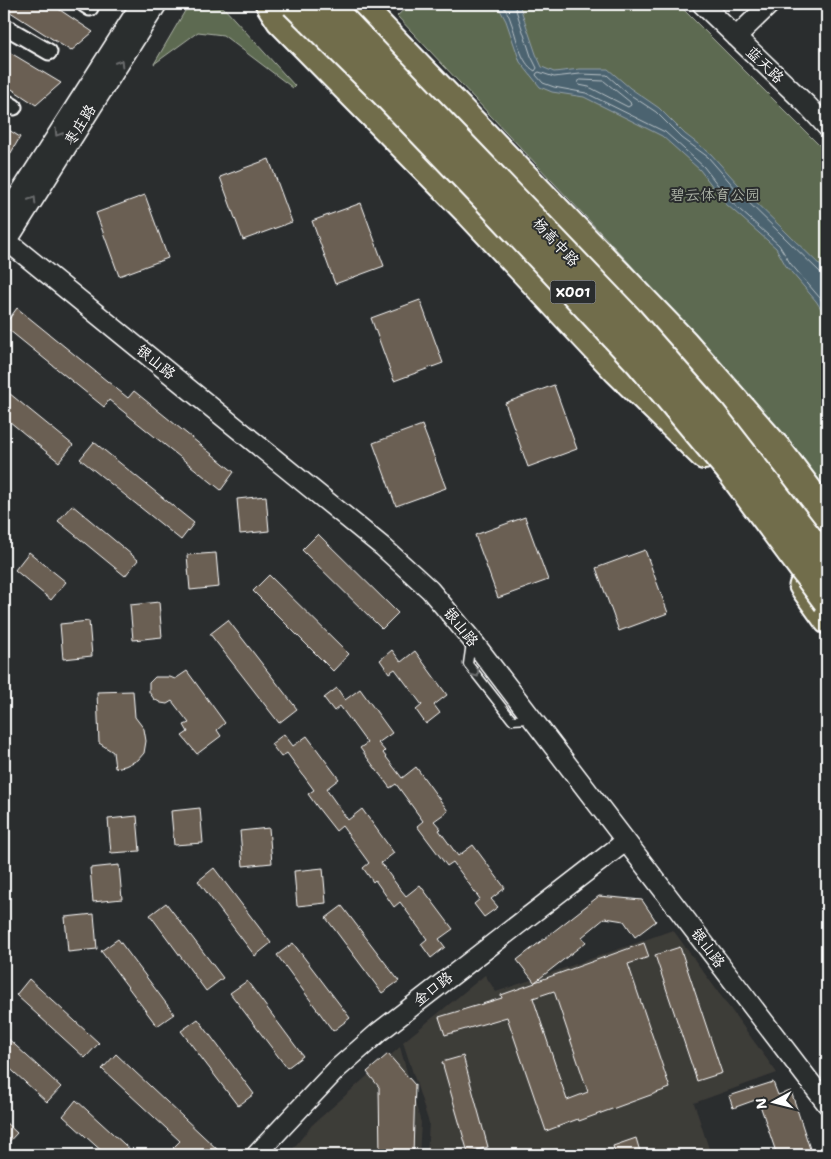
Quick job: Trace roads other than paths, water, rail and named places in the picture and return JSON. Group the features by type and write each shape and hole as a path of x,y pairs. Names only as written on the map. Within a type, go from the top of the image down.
{"highway":[{"path":"269,4 280,21 470,214 617,371 704,456"},
{"name":"杨高中路","path":"294,4 384,93 483,196 639,363 729,470 827,602"},
{"name":"杨高中路","path":"328,4 629,319 712,413 827,561"},
{"path":"359,4 685,343 778,449 827,514"}],"main road":[{"name":"X001","path":"276,4 361,85 662,401 737,495 827,621"},
{"name":"杨高中路","path":"346,4 680,354 748,432 827,534"},
{"name":"X001","path":"737,495 804,550 827,574"}],"street":[{"name":"枣庄路","path":"4,218 141,4"},
{"name":"枣庄路","path":"5,242 157,4"},
{"name":"蓝天路","path":"702,4 807,104 827,127"},
{"path":"736,37 770,4"},
{"path":"4,26 49,52"},
{"name":"银山路","path":"5,242 383,547 430,590 472,640 827,1104"},
{"name":"金口路","path":"256,1155 337,1069 379,1032 626,841"}],"water":[{"path":"497,4 519,4 542,67 554,72 580,69 608,69 630,88 659,108 685,134 711,154 746,193 827,272 827,318 816,301 786,266 776,248 726,204 700,170 662,136 584,97 552,92 540,87 520,62 506,21"}],"park label":[{"name":"碧云体育公园","path":"715,195"}]}
